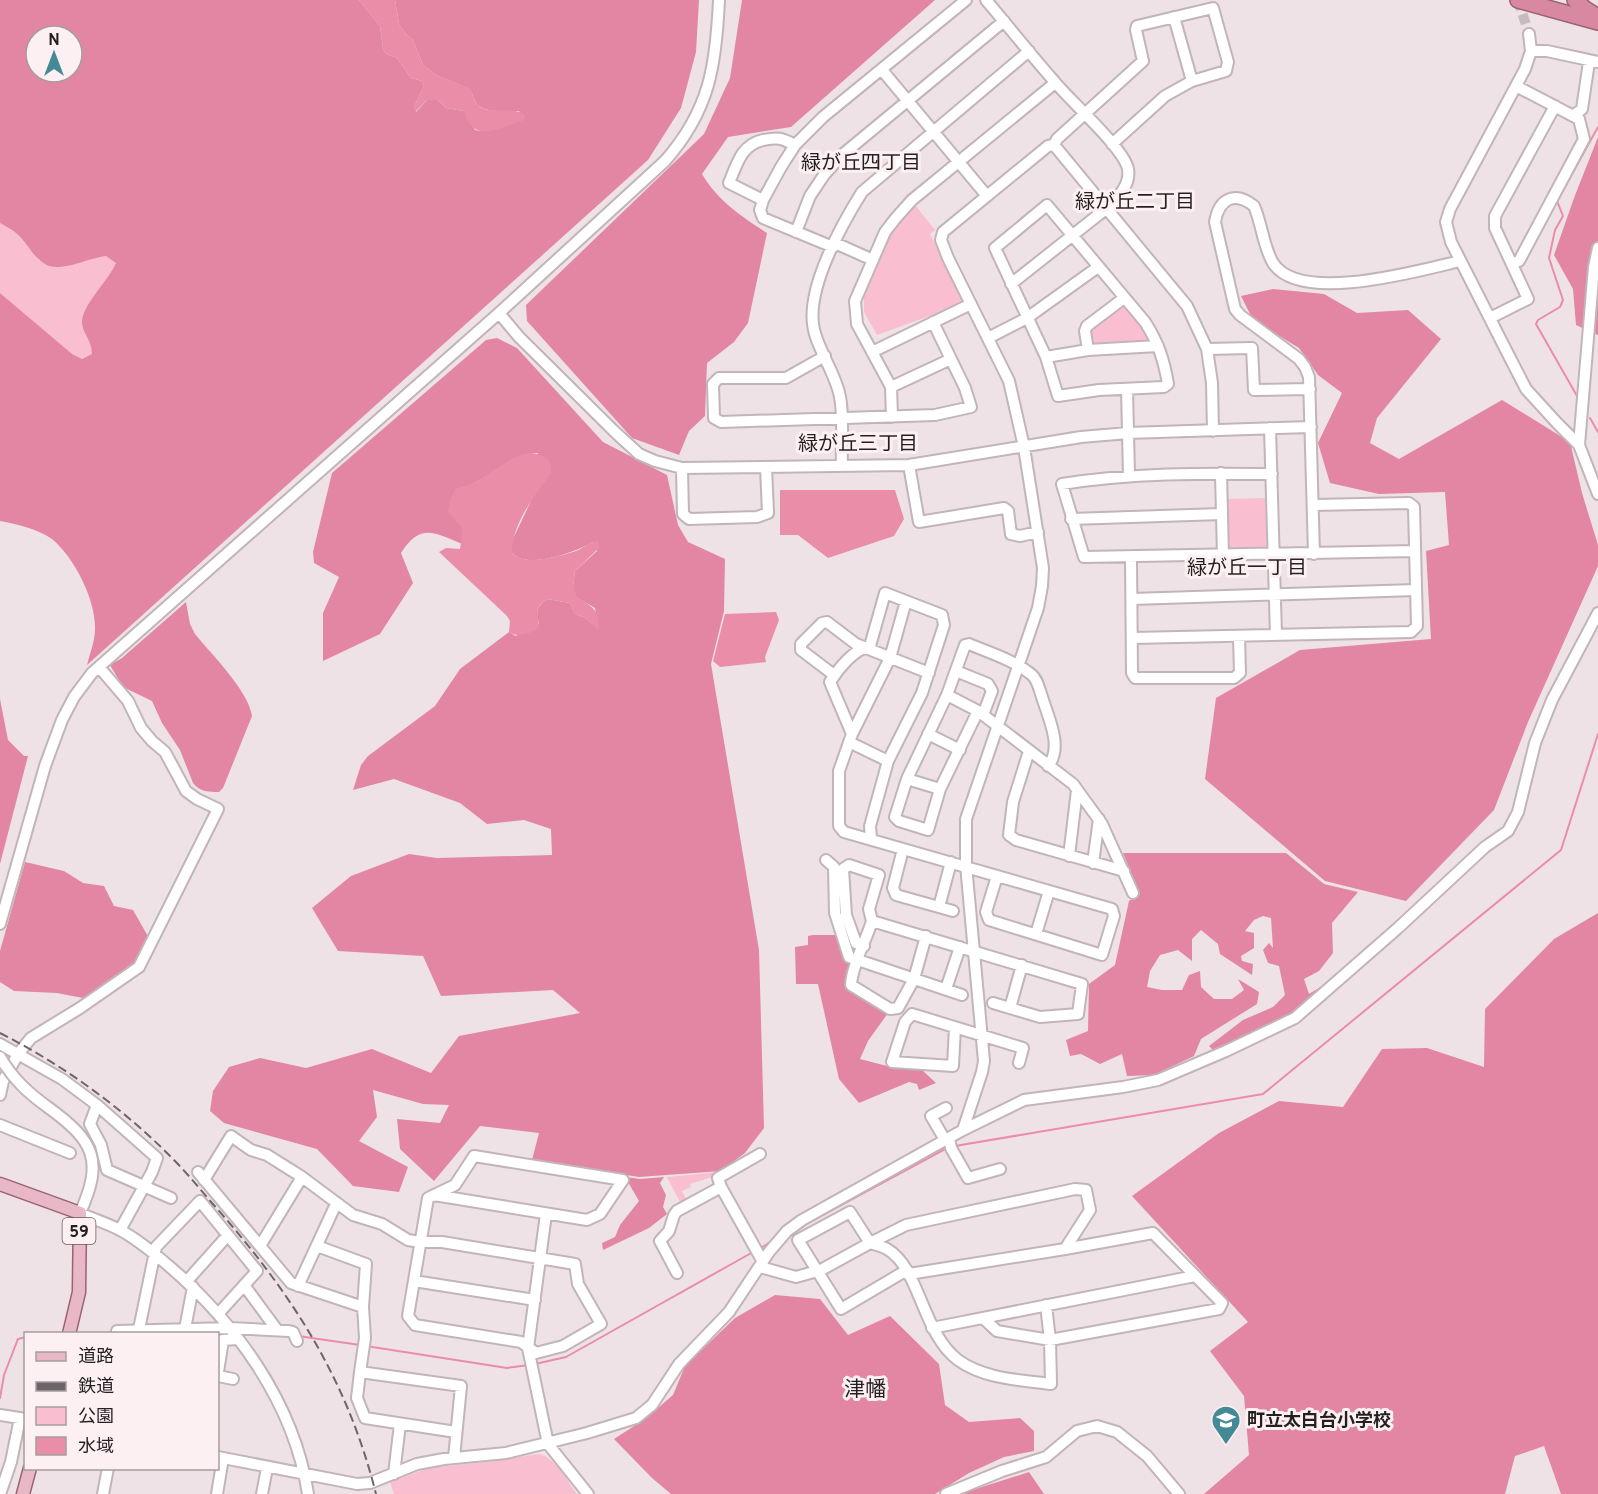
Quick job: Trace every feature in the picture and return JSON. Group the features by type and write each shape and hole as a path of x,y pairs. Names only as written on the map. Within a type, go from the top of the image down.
{"highway":[{"path":"1518,0 1598,22"},
{"path":"1575,0 1598,17"}],"main road":[{"name":"59","path":"0,1184 80,1213 79,1292 69,1332"},
{"path":"23,1494 29,1470"}],"street":[{"path":"0,924 45,766 62,720 74,697 99,667 499,313 665,161 688,133 711,80 717,48 719,0"},
{"path":"873,260 763,218 760,210 763,200 795,145 823,117 966,0"},
{"path":"986,0 1055,83 1112,144 1124,160 1128,170 1126,185 1107,208 1011,284"},
{"path":"1054,145 1057,139 1143,61 1137,26 1213,8 1228,62 1226,71 1192,81 1165,96 1112,144"},
{"path":"1174,17 1192,81"},
{"path":"796,232 810,196 842,155 1004,21"},
{"path":"1529,34 1531,51 1525,69 1447,216 1447,230 1460,261 1526,389 1579,445 1598,494"},
{"path":"842,466 840,396 813,325 814,297 821,272 850,211 862,192 1029,51"},
{"path":"1531,51 1547,51 1594,62 1582,109 1573,116"},
{"path":"882,69 987,196"},
{"path":"892,417 891,387 857,324 855,315 855,301 885,232 912,200 1055,83"},
{"path":"1512,264 1519,261 1584,139 1579,119 1516,86"},
{"path":"1490,318 1528,299 1495,228 1495,216 1555,106"},
{"path":"763,200 729,183 741,153 752,142 778,137 795,145"},
{"path":"963,1130 984,1061 966,866 966,819 1038,608 1042,568 1024,447 1009,381 940,240 943,232 1048,146 1054,145"},
{"path":"1054,145 1187,306 1207,349 1212,383 1213,431"},
{"path":"1314,554 1310,389 1305,367 1299,359 1235,309 1215,222 1217,210 1225,201 1237,197 1254,206 1274,263 1283,272 1300,279 1340,284 1374,280 1460,261"},
{"path":"1047,205 1098,267 1156,339 1164,360 1168,384 1164,387 1099,390 1058,396 1046,357 994,248 1047,205"},
{"path":"1579,445 1594,267 1598,248"},
{"path":"988,338 1027,318 1098,267"},
{"path":"1088,350 1085,331 1087,326 1124,298"},
{"path":"872,352 971,304"},
{"path":"499,313 519,337 639,454 682,468 909,465 1081,437 1128,433 1311,427"},
{"path":"825,356 786,378 718,378 713,384 714,418 721,422 892,417 935,415 971,407 965,388 933,322"},
{"path":"1046,357 1088,350 1158,346"},
{"path":"1207,349 1252,348 1254,390 1310,389"},
{"path":"891,387 951,359"},
{"path":"1127,389 1129,476"},
{"path":"1557,423 1574,424 1582,415"},
{"path":"1270,429 1276,635"},
{"path":"909,465 919,522 1004,507 1008,511 1011,534 1020,536 1038,532"},
{"path":"682,468 683,514 689,519 700,519 758,518 768,513 766,467"},
{"path":"1221,473 1223,556"},
{"path":"1272,474 1129,476 1062,484 1084,557 1131,558 1415,551"},
{"path":"1132,638 1411,632 1417,626 1414,507 1409,503 1314,505"},
{"path":"1071,519 1221,514"},
{"path":"1131,558 1132,673 1135,678 1234,678 1240,673 1239,636"},
{"path":"1132,599 1416,590"},
{"path":"871,838 870,826 888,761 922,693 944,625 942,615 885,593 870,646 855,653 830,682 850,738 888,761"},
{"path":"906,601 890,658 850,738 839,771 839,826 844,832 1112,909 1114,916 1102,955 989,920 986,912 997,876"},
{"path":"217,1494 220,1458 365,1489 417,1464 506,1453 636,1418 652,1405 679,1364 729,1312 759,1258 787,1231 949,1143 963,1130 1024,1100 1158,1080 1226,1051 1294,1018 1398,928 1485,848 1508,831 1518,812 1535,743 1552,700 1598,613"},
{"path":"834,675 801,650 801,644 822,623 827,622 856,644 929,673"},
{"path":"956,671 988,684 992,692 940,789 928,830 899,821 896,817 907,779 947,695 965,645 969,644 1018,665 1035,676 1054,732 1054,750 1052,761 1048,766"},
{"path":"0,1095 1,1080 35,1034 80,1008 139,967 218,809 186,790 165,752 141,728 128,701 99,667"},
{"path":"947,695 981,713 1072,784 1099,819 1133,893"},
{"path":"928,734 960,750"},
{"path":"1029,751 1014,802 1009,835 1016,840 1124,871"},
{"path":"907,779 940,789"},
{"path":"1069,856 1077,790"},
{"path":"1093,863 1099,819"},
{"path":"903,849 893,888 896,895 953,911"},
{"path":"826,860 834,867 835,913 849,957 962,995"},
{"path":"939,908 951,862"},
{"path":"864,946 856,943 846,915 843,869 849,865 879,875 869,909 872,921 864,946 852,971 851,985 890,1009 898,1008 914,979 926,936"},
{"path":"1036,934 1049,891"},
{"path":"872,921 1082,984 1078,1014 1040,1017 993,1003"},
{"path":"946,989 960,946"},
{"path":"1010,1008 1022,965"},
{"path":"955,1027 953,1066 892,1062 905,1022 912,1014 955,1027 982,1036 1023,1048 1019,1063"},
{"path":"0,1044 62,1078 157,1158 120,1230"},
{"path":"0,1057 26,1091 75,1128 88,1146 93,1177 91,1188 80,1213 120,1230 190,1284 218,1314 260,1370 285,1415 305,1476 308,1494"},
{"path":"97,1106 90,1124 101,1145 107,1170 171,1198"},
{"path":"946,1108 931,1116 969,1178 1000,1169"},
{"path":"0,1125 70,1153"},
{"path":"363,1307 291,1283 201,1176 231,1136 302,1177 353,1215 382,1224 408,1240 420,1242 442,1242 575,1264 578,1284 601,1324 562,1346 536,1353 521,1342 416,1325 408,1316 420,1242 428,1198 434,1195 455,1185 474,1156 623,1180 600,1214 587,1220 434,1195"},
{"path":"760,1154 718,1178 759,1258 796,1277 818,1271 906,1225 1075,1190 1086,1190 1090,1210 1065,1249"},
{"path":"260,1246 302,1177"},
{"path":"677,1273 660,1241 669,1231 677,1211 721,1187"},
{"path":"138,1332 156,1247 200,1201 257,1271 218,1314"},
{"path":"298,1286 336,1204"},
{"path":"983,1318 997,1331 1050,1340 1219,1309 1222,1303 1154,1233 1065,1249 908,1272 841,1309 798,1240 850,1212 870,1243 887,1249 897,1257 908,1272 932,1328 942,1342 958,1359 981,1372 1051,1384 1050,1340 1046,1305"},
{"path":"546,1214 528,1348 548,1443 588,1494"},
{"path":"184,1331 190,1284 228,1235"},
{"path":"317,1246 366,1264 363,1307 364,1346 357,1398 365,1418 456,1432"},
{"path":"932,1328 1195,1276"},
{"path":"414,1281 535,1300"},
{"path":"244,1285 277,1330"},
{"path":"219,1332 277,1330 289,1331 296,1338"},
{"path":"117,1331 208,1332"},
{"path":"219,1367 223,1340 233,1333"},
{"path":"360,1372 461,1386 454,1458"},
{"path":"219,1374 233,1379"},
{"path":"0,1415 23,1419 0,1494"},
{"path":"394,1474 400,1424"},
{"path":"946,1494 1002,1471 1046,1457 1077,1431 1097,1426 1117,1432 1147,1456 1179,1494"},
{"path":"262,1494 267,1468"},
{"path":"103,1494 108,1470"}],"green space":[{"path":"915,205 935,230 930,234 961,298 960,305 877,335 864,312 865,290 886,238 891,235 900,219"},
{"path":"0,223 17,234 40,261 106,256 117,263 85,334 92,344 92,355 82,359 72,355 0,293"},
{"path":"1124,303 1153,341 1095,347 1089,332 1092,327"},
{"path":"1267,498 1268,548 1265,551 1226,549 1225,499"},
{"path":"719,1172 721,1174 690,1184 691,1187 682,1191 687,1201 681,1204 667,1177"},
{"path":"539,1454 555,1465 577,1494 394,1494 390,1482 429,1468"}],"shaded area":[{"path":"0,0 359,0 380,26 383,49 386,54 397,58 411,78 422,81 424,86 414,107 416,112 427,100 438,100 446,108 464,111 475,130 488,131 520,111 497,111 480,107 470,89 436,75 423,65 413,40 399,24 395,0 699,0 696,52 681,108 648,160 87,665 94,638 94,618 88,593 76,568 60,547 46,535 27,527 0,521 0,293 72,354 82,359 92,354 82,326 83,315 116,263 106,256 52,267 40,260 16,233 0,223"},
{"path":"742,0 935,0 791,127 728,137 702,174 723,200 767,233 748,323 734,342 707,363 705,416 689,431 679,455 632,438 527,321 526,305 704,134 730,78"},
{"path":"1598,137 1598,335 1576,325 1573,289 1554,255"},
{"path":"1273,289 1324,294 1357,313 1408,310 1441,339 1377,418 1370,443 1399,459 1502,400 1570,442 1598,545 1598,566 1528,722 1494,810 1406,901 1325,881 1205,779 1216,698 1300,650 1431,639 1426,551 1449,545 1445,492 1379,494 1330,483 1318,443 1342,393 1318,375 1299,348 1253,320 1241,296"},
{"path":"497,338 517,348 603,442 667,475 678,525 688,542 725,559 724,611 711,664 759,950 764,1128 745,1153 721,1171 639,1177 532,1160 539,1133 480,1126 434,1181 400,1149 397,1119 440,1123 449,1105 423,1104 373,1090 377,1117 359,1141 408,1167 399,1192 353,1186 317,1149 224,1123 210,1111 213,1091 229,1067 260,1058 306,1068 372,1049 431,1073 459,1036 580,1013 553,990 441,996 423,956 338,951 312,908 351,876 409,854 437,858 552,855 551,829 524,820 487,824 460,803 394,779 353,790 361,765 368,756 435,706 460,669 509,632 516,636 539,624 538,610 547,599 570,603 575,614 586,618 598,629 595,608 576,597 573,587 575,571 597,551 593,542 564,554 539,560 519,558 512,553 512,541 531,501 538,453 514,459 475,482 455,490 463,529 462,544 435,534 421,534 415,537 401,553 413,583 380,634 323,661 323,613 339,577 314,563 313,552 332,473 486,340"},
{"path":"186,602 190,624 195,634 237,684 252,716 223,788 219,792 202,790 193,783 180,750 162,723 152,701 123,687 110,665 122,658"},
{"path":"0,699 8,740 24,756 28,756 0,864"},
{"path":"1123,853 1286,853 1324,884 1358,892 1332,923 1333,953 1319,971 1304,979 1309,994 1330,981 1292,1015 1213,1050 1209,1046 1243,1020 1273,1007 1285,995 1279,966 1268,963 1263,950 1269,943 1273,948 1271,918 1263,916 1254,920 1245,931 1254,933 1254,948 1241,956 1242,961 1253,964 1252,975 1220,954 1218,944 1201,930 1192,939 1192,961 1178,950 1160,955 1150,971 1147,987 1182,990 1189,975 1200,971 1201,987 1214,999 1232,999 1244,990 1238,979 1259,992 1257,1004 1201,1039 1194,1056 1154,1075 1127,1076 1122,1054 1100,1064 1081,1054 1070,1056 1066,1040 1088,1031 1089,984 1115,965 1129,901 1140,894"},
{"path":"25,862 64,871 83,883 104,886 114,906 133,910 149,938 136,966 88,999 57,993 14,991 0,982 0,951"},
{"path":"1598,913 1598,1494 1561,1494 1544,1446 1515,1456 1505,1494 1204,1494 1249,1455 1244,1396 1210,1351 1248,1322 1132,1196 1219,1133 1279,1101 1343,1107 1382,1049 1427,1048 1484,1067 1485,1009 1554,939"},
{"path":"837,935 843,958 851,963 847,969 847,989 888,1013 868,1041 860,1059 887,1066 922,1070 936,1083 919,1090 917,1084 909,1082 859,1103 839,1079 818,984 796,984 795,947 808,945 808,936"},
{"path":"625,1177 640,1179 664,1177 660,1183 666,1195 663,1207 667,1214 649,1228 603,1250 602,1243 615,1237 620,1225 639,1201"},
{"path":"775,1295 820,1299 848,1335 890,1316 939,1364 945,1405 969,1422 1020,1418 1034,1431 1034,1451 1004,1457 969,1473 935,1494 671,1494 614,1439 645,1419 673,1395 685,1366 735,1318"},
{"path":"1029,1472 1044,1494 960,1494"}],"water":[{"path":"359,0 395,0 399,24 413,40 423,65 436,75 471,89 475,102 481,107 520,112 525,115 524,120 497,130 480,131 468,121 464,111 446,108 438,100 427,100 415,112 414,107 424,86 422,81 411,78 397,58 386,54 383,49 380,26"},
{"path":"527,453 545,457 550,463 551,473 520,521 512,553 525,559 542,559 576,551 598,541 600,547 575,571 573,587 577,597 591,606 597,614 598,630 586,618 575,614 570,603 547,599 538,610 537,630 523,635 513,634 509,632 510,621 507,616 439,552 446,548 460,549 463,529 448,512 455,490 476,482 511,459"},
{"path":"780,490 895,490 904,519 894,536 828,558 798,535 780,535"},
{"path":"776,612 779,620 765,657 766,662 720,667 713,661 725,614"}],"waterway":[{"path":"1577,396 1536,324 1538,320 1560,307 1563,300 1549,258 1555,230 1563,216 1557,201 1598,127"},
{"path":"1590,418 1598,432"},
{"path":"955,1146 1263,1094 1561,850 1598,734"},
{"path":"804,1225 947,1148"},
{"path":"761,1248 773,1240"},
{"path":"535,1364 566,1357 753,1252"},
{"path":"298,1336 360,1345"},
{"path":"0,1398 4,1375 18,1339 24,1338"},
{"path":"366,1346 507,1368 529,1365"}],"tunnel":[{"path":"1518,0 1529,34"}],"railway":[{"path":"0,1033 69,1073 134,1122 178,1164 241,1236 291,1304 332,1374 364,1452 376,1494"}],"place":[{"name":"町立太白台小学校","path":"1226,1446"}],"district":[{"name":"緑が丘四丁目","path":"861,162"},
{"name":"緑が丘二丁目","path":"1135,201"},
{"name":"緑が丘三丁目","path":"858,443"},
{"name":"緑が丘一丁目","path":"1247,567"},
{"name":"津幡","path":"865,1389"}]}
